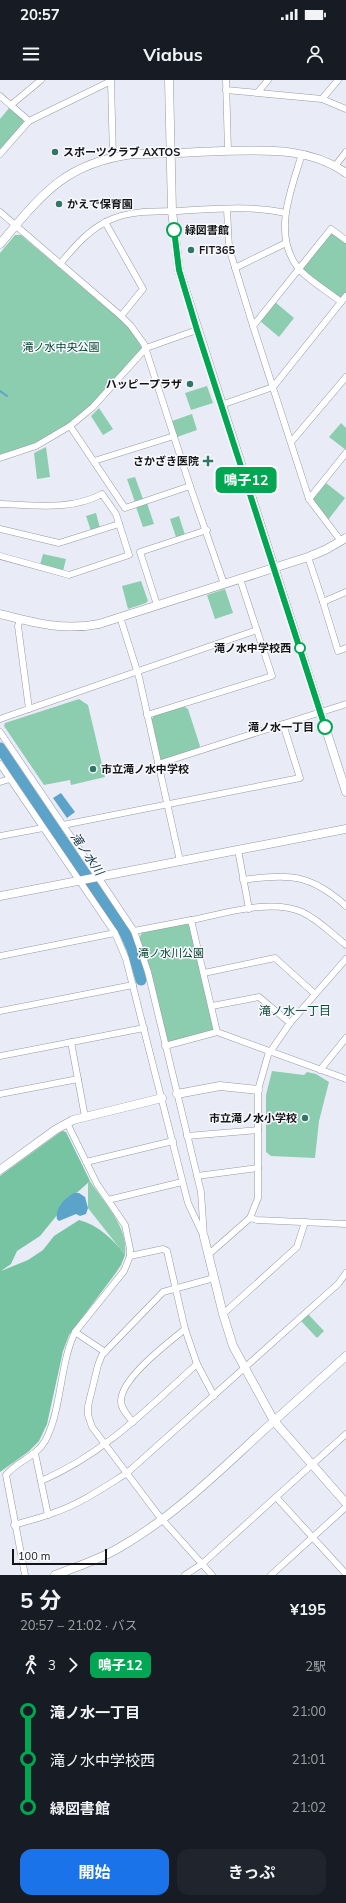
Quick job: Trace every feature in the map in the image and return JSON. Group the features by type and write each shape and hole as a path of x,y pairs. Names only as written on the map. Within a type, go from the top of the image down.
{"street":[{"path":"10,105 41,80"},
{"path":"168,80 172,211 179,270 346,792"},
{"path":"226,80 228,151"},
{"path":"258,92 268,80"},
{"path":"322,99 338,80"},
{"path":"0,154 29,120 111,81 113,158"},
{"path":"226,90 322,99 346,109"},
{"path":"0,96 29,120"},
{"path":"0,244 33,204 55,184 88,166 113,158 133,154 278,150 302,154 335,166 346,174"},
{"path":"335,166 346,152"},
{"path":"302,154 285,213 284,228 286,243 299,269 341,302"},
{"path":"60,264 87,233 105,222 124,215 147,211 227,209 272,210 285,213"},
{"path":"0,614 48,626 74,628 99,624 308,557 344,540 309,499 229,248 227,209"},
{"path":"0,212 121,316 131,326 146,348 190,486 207,530 224,584"},
{"path":"105,222 143,289 121,316"},
{"path":"253,326 331,229 346,240"},
{"path":"235,268 286,243"},
{"path":"221,404 273,387 346,296"},
{"path":"0,458 36,446 70,426 93,407 146,348 197,330"},
{"path":"291,442 346,377"},
{"path":"70,426 125,508 190,486"},
{"path":"94,461 174,436"},
{"path":"309,499 346,453"},
{"path":"0,504 72,505 92,499 102,494 116,514 129,555 69,575 0,556"},
{"path":"0,529 59,543 119,524"},
{"path":"157,605 140,552 207,530"},
{"path":"308,557 338,651 346,648"},
{"path":"147,716 272,676 240,579"},
{"path":"322,602 346,592"},
{"path":"120,617 138,672 180,862"},
{"path":"20,619 18,626 29,709"},
{"path":"0,719 257,630"},
{"path":"158,764 346,704"},
{"path":"63,824 300,778 283,724"},
{"path":"0,732 134,932 148,972 197,1176 202,1200 204,1237 223,1314 233,1346 274,1421 346,1503"},
{"path":"0,764 115,933 126,959 188,1203 204,1237"},
{"path":"0,782 10,778"},
{"path":"0,836 44,828"},
{"path":"0,896 346,829"},
{"path":"238,850 249,909"},
{"path":"243,880 278,876 300,878 328,892 346,906"},
{"path":"134,932 249,909 276,906 301,912 315,920 346,945"},
{"path":"191,920 217,1032"},
{"path":"0,956 115,933"},
{"path":"204,973 275,958 315,994"},
{"path":"208,1255 250,1218 258,1198 258,1090 270,1052 290,1023 346,959"},
{"path":"0,1011 133,985"},
{"path":"212,1006 259,997 290,1023"},
{"path":"0,1056 144,1028"},
{"path":"165,1046 217,1032 346,1079"},
{"path":"320,1070 346,1038"},
{"path":"72,1042 85,1117"},
{"path":"0,1094 78,1078"},
{"path":"177,1094 220,1086 258,1090"},
{"path":"0,1170 67,1123 85,1117 162,1098"},
{"path":"25,1575 14,1525 6,1475 35,1453 44,1442 51,1428 66,1357 76,1332 124,1271 130,1256 129,1239 126,1228 97,1184 67,1123"},
{"path":"187,1136 258,1130"},
{"path":"86,1162 173,1141"},
{"path":"197,1176 258,1168"},
{"path":"108,1200 182,1182"},
{"path":"250,1218 257,1220 346,1224"},
{"path":"223,1314 293,1251 299,1243 306,1222"},
{"path":"130,1256 163,1249 167,1252 185,1329 197,1364 214,1396"},
{"path":"14,1525 48,1515 89,1496 127,1473 338,1284 346,1273"},
{"path":"212,1575 162,1520 105,1445 92,1427 88,1415 88,1406 98,1364 105,1352 158,1295 176,1287 214,1278"},
{"path":"133,1422 122,1406 121,1401 125,1387 134,1374 185,1329"},
{"path":"76,1332 105,1352"},
{"path":"55,1575 87,1564 117,1549 162,1520 183,1504 346,1358"},
{"path":"41,1480 82,1460 105,1445 133,1422 197,1364"},
{"path":"185,1575 202,1564 346,1434"},
{"path":"35,1453 48,1515"},
{"path":"276,1497 346,1574"},
{"path":"270,1575 346,1507"}],"green space":[{"path":"10,107 24,119 23,124 0,151 0,119"},
{"path":"334,233 346,243 346,293 342,298 339,298 304,271 303,267 330,234"},
{"name":"滝ノ水中央公園","path":"15,235 21,235 128,326 141,346 141,349 99,396 64,428 39,442 0,456 0,253"},
{"path":"275,302 294,318 279,337 260,321"},
{"path":"207,386 213,403 191,410 185,393"},
{"path":"99,408 113,429 103,435 91,416"},
{"path":"192,414 197,430 177,437 172,421"},
{"path":"341,423 346,428 346,450 329,437"},
{"path":"46,447 50,477 37,479 34,453"},
{"path":"135,477 143,499 135,502 127,479"},
{"path":"326,483 345,498 328,520 314,502 314,498"},
{"path":"147,503 154,524 143,527 136,507"},
{"path":"96,513 100,528 91,531 86,516"},
{"path":"179,516 185,535 176,537 170,519"},
{"path":"43,554 66,559 63,571 40,565"},
{"path":"141,581 148,601 128,609 122,586"},
{"path":"225,589 233,613 215,619 207,595"},
{"path":"79,699 88,705 105,777 71,785 70,780 44,785 4,726 5,723"},
{"path":"183,706 188,709 200,746 198,750 163,761 159,759 151,720 154,716"},
{"name":"滝ノ水川公園","path":"186,923 190,926 214,1028 212,1032 169,1042 166,1041 150,973 139,939 142,932"},
{"path":"272,1071 304,1075 307,1072 316,1074 329,1082 319,1121 315,1158 271,1156 266,1152 266,1095"},
{"path":"62,1131 66,1132 90,1181 71,1198 40,1236 17,1251 11,1264 1,1271 28,1260 43,1250 54,1236 79,1220 93,1225 105,1233 125,1255 115,1274 69,1335 63,1351 47,1424 39,1441 28,1452 0,1472 0,1176"},
{"path":"90,1181 119,1225 125,1245 125,1255 88,1208 88,1183"},
{"path":"308,1314 324,1331 317,1338 301,1321"}],"water":[{"path":"61,793 75,812 67,818 53,798"},
{"path":"74,1193 79,1193 85,1197 88,1208 86,1214 80,1216 76,1214 59,1221 57,1219 57,1215 59,1207"}],"waterway":[{"path":"0,391 7,396"},
{"name":"滝ノ水川","path":"0,748 125,933 132,949 141,980"}],"bus line":[{"name":"鳴子12","path":"174,230 179,270 197,330 325,727"}],"place":[{"name":"スポーツクラブ AXTOS","path":"55,152"},
{"name":"かえで保育園","path":"59,204"},
{"name":"緑図書館","path":"174,230"},
{"name":"FIT365","path":"191,250"},
{"name":"ハッピープラザ","path":"190,384"},
{"name":"さかざき医院","path":"208,461"},
{"name":"滝ノ水中学校西","path":"300,648"},
{"name":"滝ノ水一丁目","path":"325,727"},
{"name":"市立滝ノ水中学校","path":"93,769"},
{"name":"市立滝ノ水小学校","path":"305,1118"}],"district":[{"name":"滝ノ水一丁目","path":"295,1011"}]}
